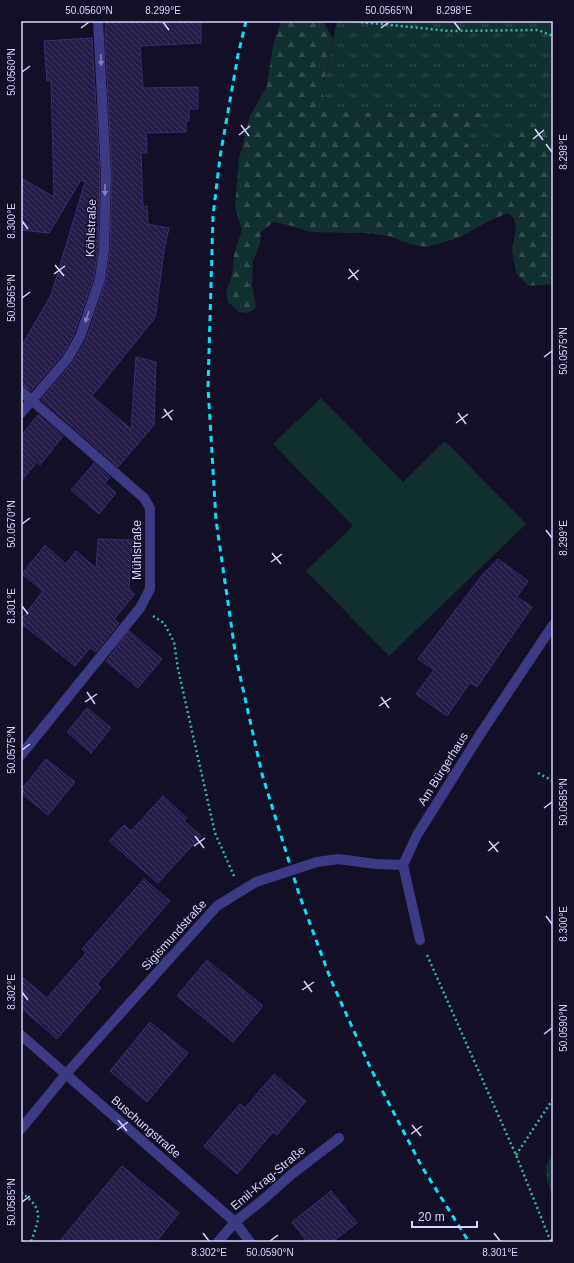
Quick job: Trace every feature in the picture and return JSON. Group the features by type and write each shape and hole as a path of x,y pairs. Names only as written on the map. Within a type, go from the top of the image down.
{"street":[{"name":"Köhlstraße","path":"21,413 68,358 80,337 100,279 104,250 106,175 98,21"},
{"name":"Mühlstraße","path":"21,391 144,498 150,508 150,589 140,608 21,755"},
{"name":"Am Bürgerhaus","path":"403,865 434,807 553,625"},
{"name":"Sigismundstraße","path":"21,1129 66,1074 217,906 256,882 316,862 338,859 376,864 403,865"},
{"path":"403,865 420,940"},
{"name":"Buschungstraße","path":"21,1035 235,1222 250,1242"},
{"name":"Emil-Krag-Straße","path":"218,1242 235,1222 292,1174 339,1138"}],"path":[{"path":"351,21 449,32 538,30 553,36"},
{"path":"140,608 164,623 174,642 178,669 214,833 241,892"},
{"path":"538,773 553,781"},
{"path":"420,940 516,1155 551,1242"},
{"path":"516,1155 553,1099"},
{"path":"21,1192 32,1201 39,1212 38,1223 31,1242"}],"green space":[{"path":"281,21 323,21 333,39 322,91 327,105 338,112 482,113 482,122 472,125 461,134 475,152 484,154 490,154 506,139 523,131 523,123 531,119 534,125 542,131 553,128 553,284 529,286 516,273 512,251 516,228 514,218 508,213 491,220 458,238 427,247 413,245 389,236 367,233 310,232 273,222 261,232 260,243 253,261 252,284 256,308 248,313 239,312 228,302 226,292 232,275 234,254 242,230 235,207 239,159 250,116 267,86 273,45"},
{"path":"337,21 553,21 553,128 543,131 534,125 531,120 524,131 506,139 490,154 484,154 476,152 472,149 461,134 472,125 482,122 482,113 338,112 327,105 322,91"},
{"path":"321,398 403,482 445,441 526,524 389,656 306,571 353,526 273,444"},
{"path":"553,1153 553,1197 547,1179 546,1166"}],"building":[{"path":"106,21 201,21 201,43 140,46 143,88 198,87 198,109 189,109 189,121 186,121 186,132 146,133 147,153 141,153 143,207 147,206 148,224 169,228 154,319 92,396 131,429 136,357 156,362 154,425 118,467 41,399 73,362 86,340 106,280 110,250 112,175 105,37"},
{"path":"92,38 100,175 98,249 94,277 74,334 63,354 31,391 21,384 21,347 51,295 85,182 81,180 49,233 21,230 21,178 54,197 51,80 47,81 44,41"},
{"path":"38,415 63,436 40,465 37,462 21,481 21,436"},
{"path":"94,463 110,477 105,483 116,493 99,514 71,490"},
{"path":"98,539 132,540 129,589 135,594 114,619 119,623 96,652 90,648 75,666 21,623 21,620 43,591 22,574 45,545 66,564 76,551 96,568"},
{"path":"498,559 528,581 517,597 532,607 477,687 470,683 447,716 416,694 434,670 418,659 484,573"},
{"path":"129,631 162,659 138,688 106,661"},
{"path":"87,708 111,728 91,753 67,732"},
{"path":"46,759 75,782 48,815 21,793 21,790"},
{"path":"163,796 187,818 184,821 201,836 158,883 109,841 124,825 131,831"},
{"path":"144,879 170,901 97,984 101,988 57,1039 21,1008 21,976 47,998 86,953 82,949"},
{"path":"207,960 263,1006 233,1042 177,996"},
{"path":"150,1022 188,1053 147,1102 110,1071"},
{"path":"274,1074 306,1101 277,1135 273,1132 237,1174 204,1146 240,1104 245,1108"},
{"path":"122,1166 179,1213 156,1242 59,1242"},
{"path":"331,1191 357,1223 332,1242 307,1242 292,1222"}],"railway":[{"path":"246,21 238,55 220,157 213,216 208,387 216,520 236,658 262,774 299,894 331,980 371,1069 422,1167 469,1242"}]}
